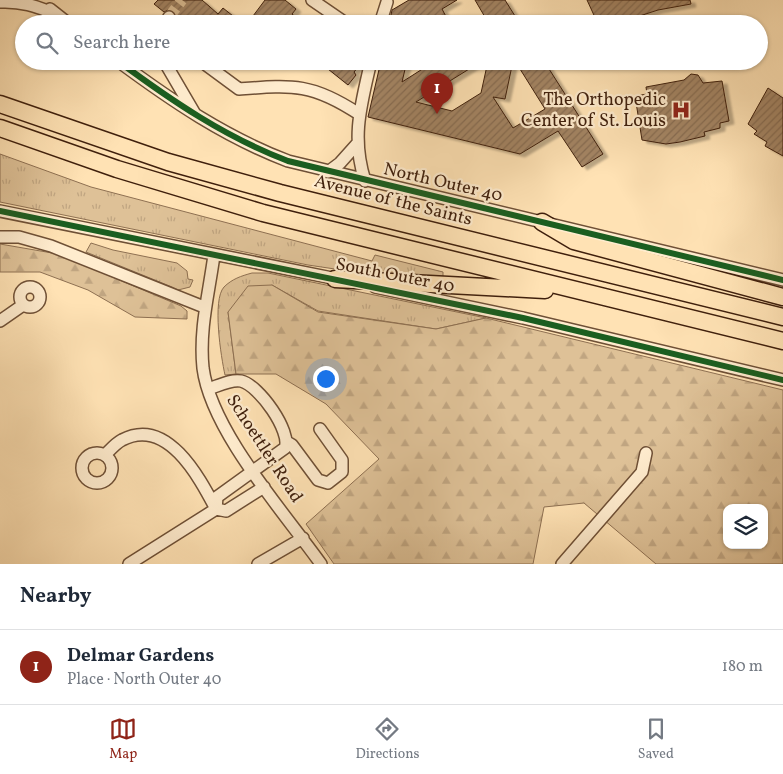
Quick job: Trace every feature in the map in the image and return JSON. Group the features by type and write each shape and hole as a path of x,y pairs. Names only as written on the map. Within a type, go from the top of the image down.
{"highway":[{"name":"Avenue of the Saints","path":"0,104 168,162 280,194 783,317"},
{"path":"0,128 117,169 219,201 783,341"},
{"path":"542,222 574,241 783,297"},
{"path":"335,279 580,292"}],"street":[{"path":"39,0 55,14"},
{"path":"312,0 334,15"},
{"path":"0,2 31,4 55,14"},
{"path":"383,15 387,2"},
{"name":"North Outer 40","path":"131,70 198,117 263,151 328,172 783,280"},
{"path":"168,70 198,117"},
{"path":"213,70 239,89 286,86 306,88 323,92 359,114"},
{"path":"365,181 357,144 359,114 369,70"},
{"path":"328,172 340,163 357,144"},
{"name":"South Outer 40","path":"0,211 523,318 783,380"},
{"path":"0,237 20,237 52,246 204,307"},
{"name":"Schoettler Road","path":"214,255 204,307 202,340 203,366 208,389 218,416 253,471 322,564"},
{"path":"0,321 23,305"},
{"path":"208,389 235,381 243,382 258,391 269,405 287,436 285,448 217,497 216,509"},
{"path":"287,442 292,445 318,480 328,483 342,472 343,466 342,460 320,429"},
{"path":"105,455 120,441 130,436 149,435 160,438 179,453 216,509"},
{"path":"562,564 642,472 646,453"},
{"path":"129,564 216,509 226,511 264,486"},
{"path":"258,564 303,538"}],"green space":[{"path":"0,154 91,187 372,261 375,255 443,272 443,279 355,272 308,265 0,202"},
{"path":"91,243 113,250 177,263 187,271 188,279 193,280 190,287 178,290 86,252"},
{"path":"0,244 58,254 181,306 187,311 187,319 135,317 88,290 40,272 0,272"},
{"path":"252,273 268,273 486,318 436,329 318,311 272,285 228,312 236,374 225,375 218,329 220,294 230,282"},
{"path":"272,285 318,312 436,329 486,318 783,390 783,564 656,564 584,503 544,507 533,564 334,564 306,524 379,459 326,404 276,374 236,374 228,312 248,286"}],"building":[{"path":"158,0 202,0 218,14 223,8 232,15 175,15 173,11 168,10 164,12 154,4"},
{"path":"265,0 285,0 296,9 292,14 293,15 254,15"},
{"path":"409,0 457,0 442,9 445,15 391,15 392,10"},
{"path":"475,0 505,0 514,15 484,15"},
{"path":"587,0 690,0 691,4 643,15 594,15"},
{"path":"329,70 356,70 354,72 356,75 348,85"},
{"path":"379,70 405,70 402,82 421,70 468,70 416,102 452,111 481,93 486,70 511,70 505,99 493,97 513,128 545,109 521,70 550,70 603,154 582,167 558,131 520,154 368,117"},
{"path":"691,74 698,75 703,83 722,81 729,121 720,123 720,128 704,132 705,136 680,142 666,144 642,140 635,96 647,94 646,87 684,80"},
{"path":"768,88 783,98 783,156 765,146 767,142 754,134 757,131 748,124"}],"tunnel":[{"path":"171,15 182,0"}],"cycle path":[{"path":"130,70 200,117 242,141 288,161 783,280"},
{"path":"0,211 523,318 783,380"}],"place":[{"name":"The Orthopedic Center of St. Louis","path":"681,110"},
{"name":"Delmar Gardens","path":"437,114"}]}
